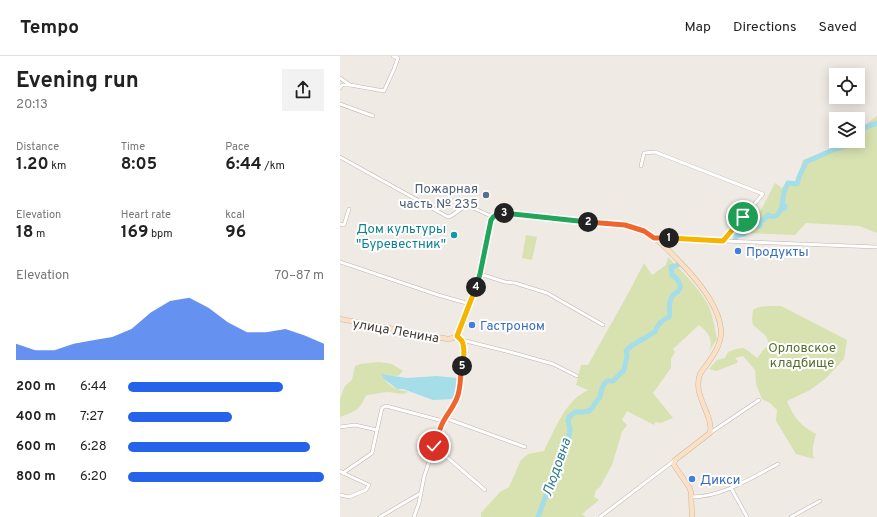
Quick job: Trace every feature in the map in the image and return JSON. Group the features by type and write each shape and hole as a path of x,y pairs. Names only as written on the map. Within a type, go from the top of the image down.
{"main road":[{"path":"493,217 502,213 625,225 644,231 661,243 689,271 713,305 721,330 720,339 717,349 700,374 699,379 699,394 710,427 710,433 675,460 674,465 691,492 692,517"},
{"name":"улица Ленина","path":"340,319 453,339 457,336 480,274 493,217"}],"street":[{"path":"340,88 342,85 350,84 384,91 398,58 393,56"},
{"path":"340,78 350,84"},
{"path":"340,104 373,116"},
{"path":"641,166 644,153 655,152 763,194 723,241"},
{"path":"340,158 448,217 452,216 464,206 471,207 493,217"},
{"path":"340,224 344,225 349,209"},
{"path":"654,238 664,237 723,241 877,247"},
{"path":"340,262 438,295 470,304"},
{"path":"480,274 505,282 515,283 547,292 604,325"},
{"path":"457,336 462,340 553,364 577,376"},
{"path":"414,517 419,503 424,476 434,446 444,420 459,392 460,374 463,361 462,340"},
{"path":"710,433 758,400"},
{"path":"342,472 372,453 382,408 386,406 444,420 526,447"},
{"path":"340,428 355,426 377,430"},
{"path":"434,446 486,490"},
{"path":"600,517 675,460"},
{"path":"691,497 700,497 731,488 778,464"},
{"path":"340,495 349,497 366,490 369,485 342,472"},
{"path":"731,488 747,517"},
{"path":"380,517 421,493"},
{"path":"791,517 820,501"}],"green space":[{"path":"877,116 877,233 859,226 806,223 795,235 747,233 732,239 760,212 775,183 782,188 787,181 796,183 803,160 833,148 865,148 865,125"},
{"path":"526,235 537,237 532,260 522,258"},
{"path":"668,257 694,284 703,296 712,316 717,339 709,351 711,343 709,336 699,325 673,349 675,352 671,359 671,368 653,393 673,418 661,423 655,422 654,425 627,411 622,420 627,425 622,432 612,465 600,487 596,490 594,497 599,500 582,514 586,517 481,517 481,513 500,492 509,487 521,460 528,454 544,451 567,408 580,395 588,390 576,385 581,365 588,365 644,263 652,275 666,265"},
{"name":"Орловское кладбище","path":"770,306 781,306 847,340 844,359 825,379 810,390 787,401 798,420 816,434 813,449 814,459 796,454 776,421 777,410 770,403 762,399 756,384 755,370 743,356 735,358 738,361 737,363 716,371 709,369 717,360 725,358 728,352 736,349 743,348 757,358 765,348 770,346 766,336 753,325 753,310 756,308"},
{"path":"379,362 392,364 403,371 398,376 381,375 388,384 408,392 400,394 385,392 367,395 358,408 340,417 340,399 345,386 352,380 355,366"}],"water":[{"path":"381,374 407,378 437,376 457,378 457,391 454,399 433,400 403,389 397,389 384,379"}],"waterway":[{"name":"Людовна","path":"865,128 877,123"},
{"name":"Людовна","path":"735,240 736,236 744,234 754,226 760,226 760,222 768,215 777,215 781,209 785,208 785,206 782,205 784,192 788,183 797,184 806,162 839,148"},
{"name":"Людовна","path":"538,517 562,452 568,441 570,429 568,421 569,417 575,412 589,411 600,397 605,383 607,381 613,381 624,370 627,356 626,351 634,344 655,332 660,323 669,317 669,304 673,296 680,288 680,284 677,279 672,275 671,267 678,265"}],"place":[{"name":"Пожарная часть № 235","path":"486,195"},
{"name":"Дом культуры \"Буревестник\"","path":"454,235"},
{"name":"Продукты","path":"738,251"},
{"name":"Гастроном","path":"472,325"},
{"name":"Дикси","path":"692,479"}],"route":[{"path":"434,446 442,423 459,392 460,374 463,361 463,347 462,340 457,336 480,274 491,220 495,215 502,213 625,225 644,231 654,238 664,237 723,241 743,217"}]}
